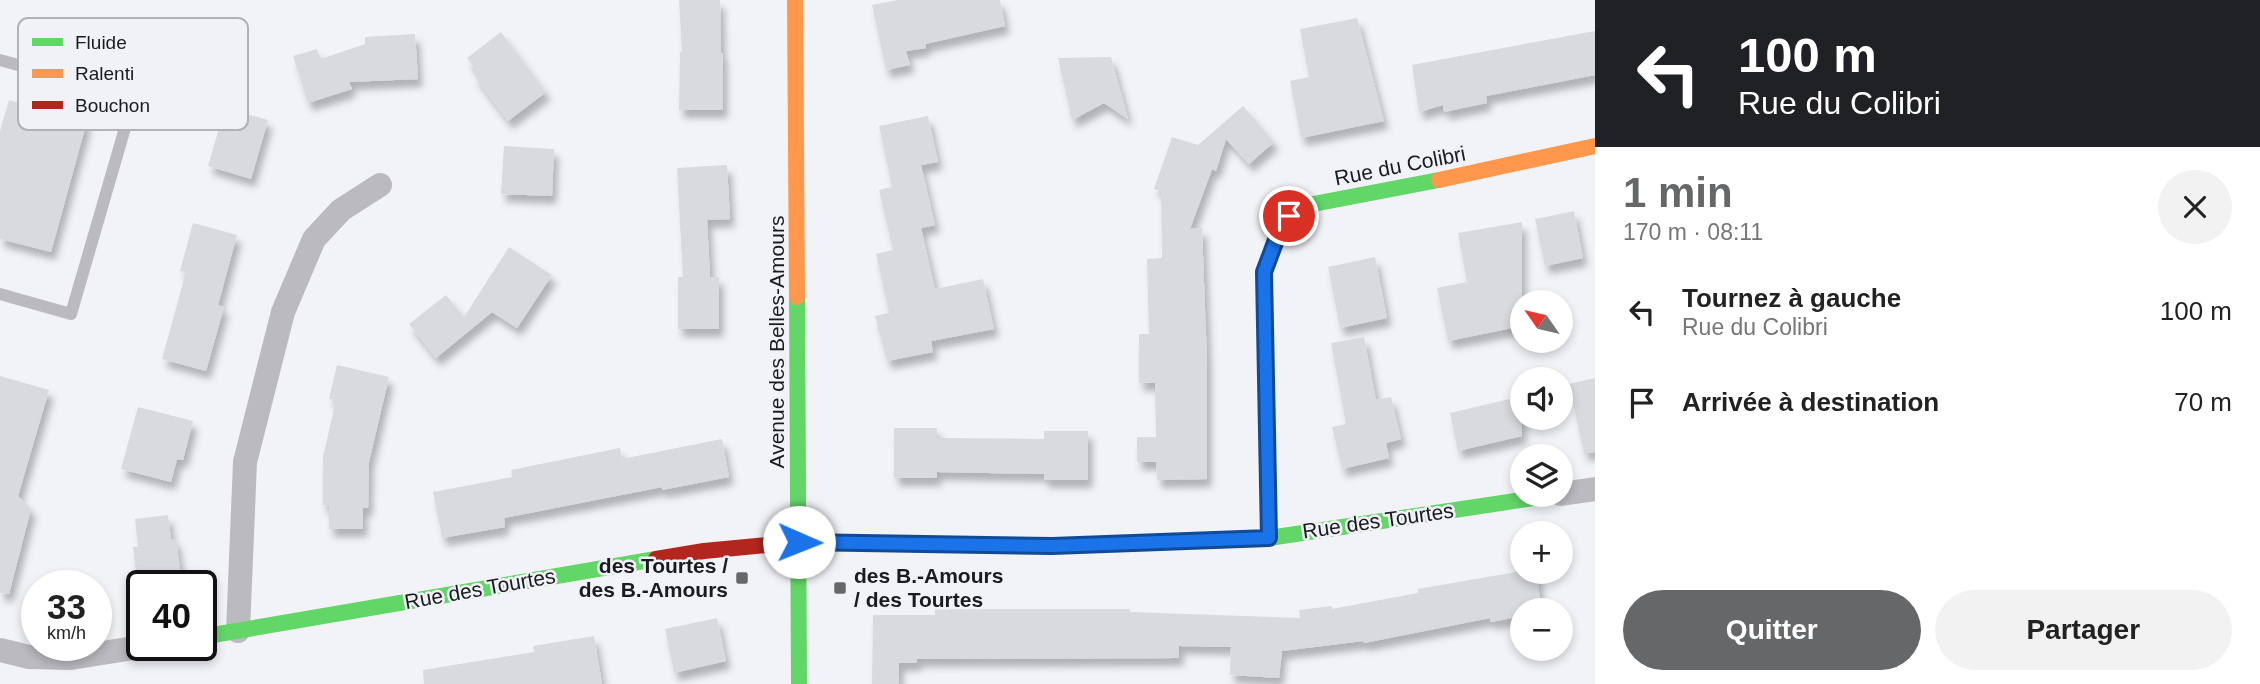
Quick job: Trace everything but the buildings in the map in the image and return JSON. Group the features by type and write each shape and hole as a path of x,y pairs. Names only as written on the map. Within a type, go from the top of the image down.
{"street":[{"name":"Avenue des Belles-Amours","path":"795,0 799,684"},
{"name":"Rue du Colibri","path":"1269,538 1264,272 1279,232 1289,216 1307,205 1505,167 1595,146"},
{"path":"237,631 245,462 284,312 314,239 341,210 380,185"},
{"path":"1573,492 1595,489"},
{"name":"Rue des Tourtes","path":"217,634 704,551 799,542 1052,546 1269,538 1510,502"},
{"path":"0,650 29,657 71,658 126,649"}],"lane":[{"path":"0,60 18,65"},
{"path":"0,294 71,314 124,130"}],"traffic: fast":[{"path":"1269,538 1264,272 1279,232 1289,216 1308,205 1439,180"},
{"path":"797,297 799,684"},
{"path":"962,545 1052,546 1269,538 1510,502"},
{"path":"217,634 656,559"}],"traffic: slow":[{"path":"795,0 797,297"},
{"path":"1439,180 1595,146"}],"traffic: jam":[{"path":"656,559 704,551 799,542 962,545"}],"place":[{"name":"des Tourtes / des B.-Amours","path":"742,578"},
{"name":"des B.-Amours / des Tourtes","path":"840,588"}],"route":[{"path":"799,542 1052,546 1269,538 1264,272 1279,232 1289,216"}]}
